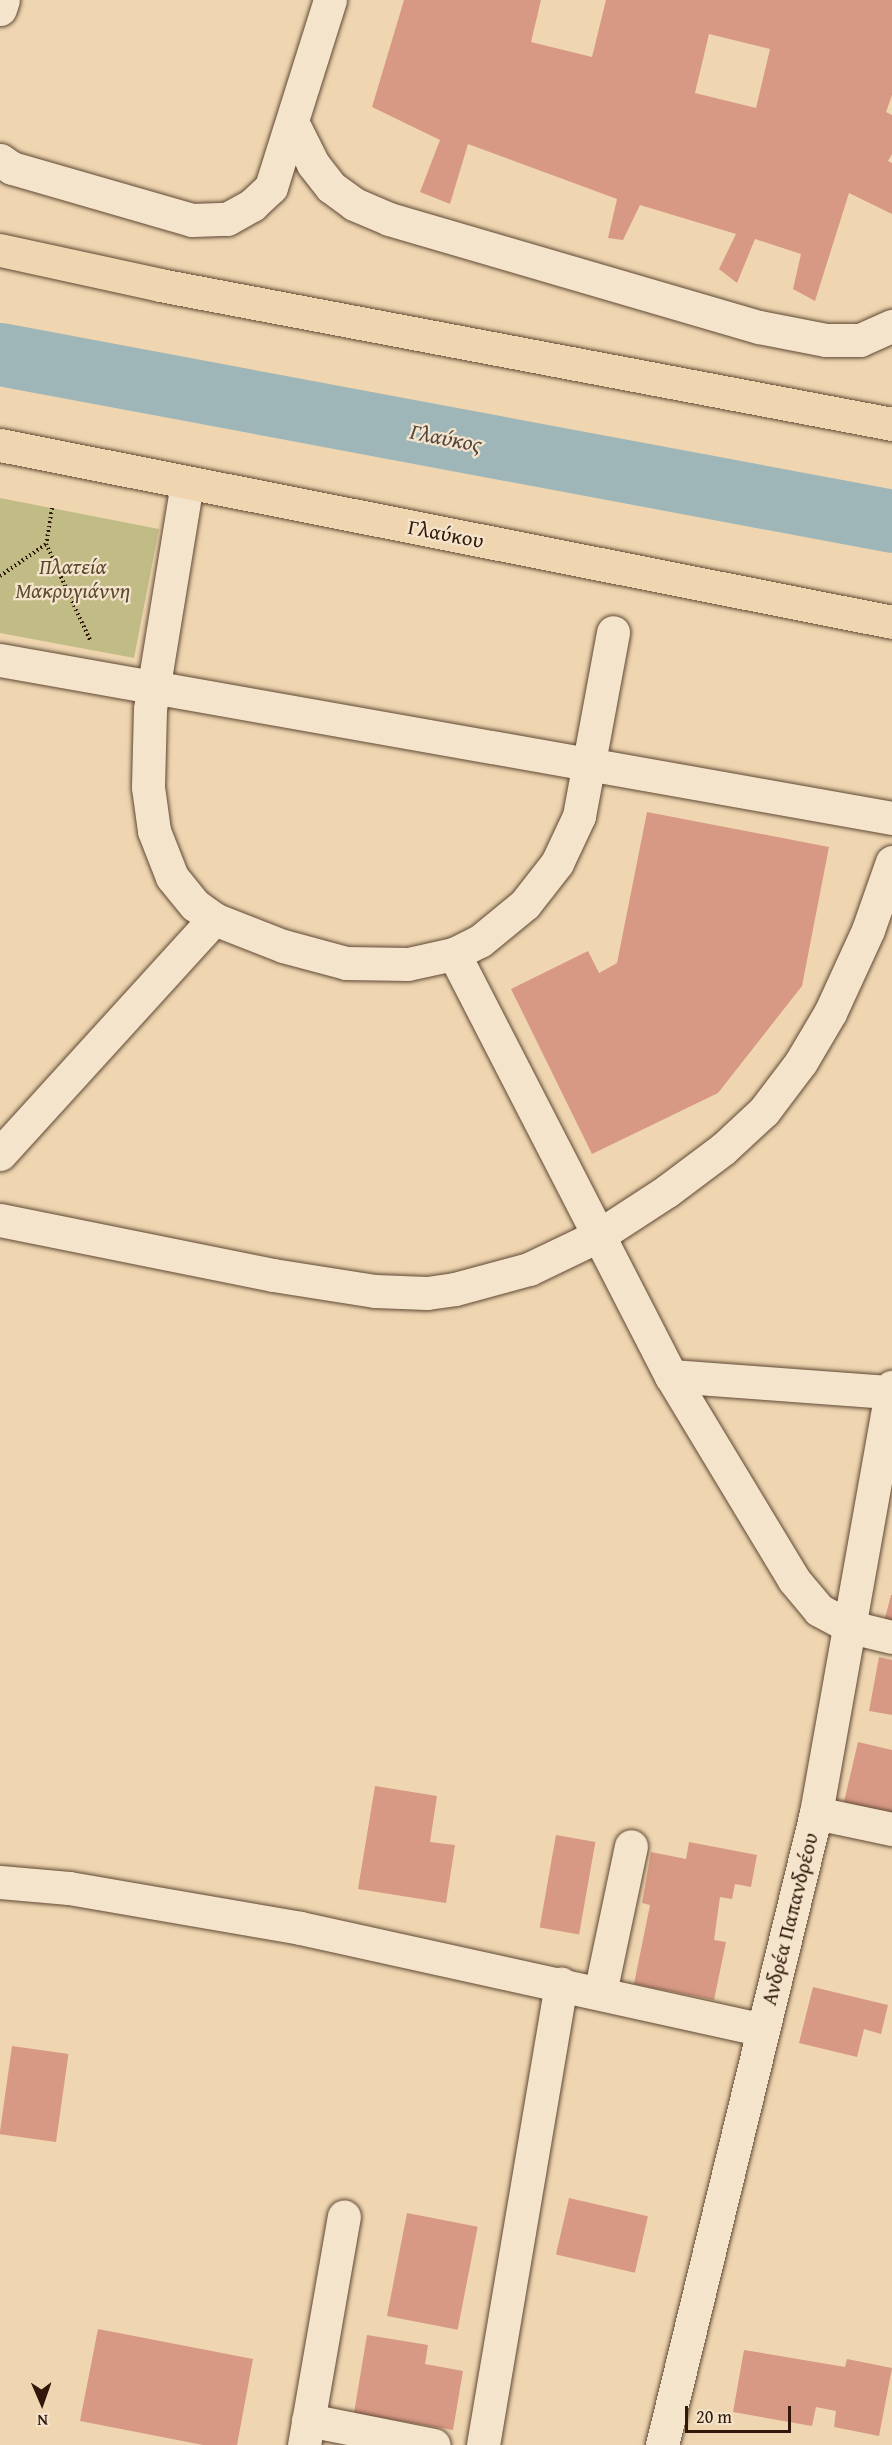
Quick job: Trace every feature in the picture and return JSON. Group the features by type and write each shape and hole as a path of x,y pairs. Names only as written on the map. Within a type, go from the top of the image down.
{"main road":[{"path":"0,250 160,285 892,423"},
{"name":"Γλαύκου","path":"0,445 892,622"}],"street":[{"path":"0,9 3,0"},
{"path":"0,160 12,168 192,220 227,219 252,205 271,187 293,124 330,0"},
{"path":"293,124 312,164 332,187 354,204 389,219 759,327 826,340 860,340 892,326"},
{"path":"187,483 152,689 148,787 158,846 182,890 214,919 283,946 346,963 388,966 454,954 502,926 542,884 571,838 590,764 613,632"},
{"path":"0,660 152,689 590,764 892,819"},
{"path":"0,1220 262,1273 397,1293 445,1290 502,1278 563,1255 598,1236 723,1149 779,1093 830,1013 868,930 892,862"},
{"path":"2,1148 214,919"},
{"path":"454,954 671,1376 806,1597 819,1610 851,1628 892,1637"},
{"path":"671,1376 892,1390"},
{"name":"Ανδρέα Παπανδρέου","path":"662,2445 816,1813 892,1390"},
{"path":"816,1813 892,1829"},
{"path":"600,1993 631,1846"},
{"path":"0,1882 69,1888 206,1910 561,1984 763,2031"},
{"path":"483,2445 561,1984"},
{"path":"344,2216 306,2432 434,2445"}],"path":[{"path":"52,508 46,544 96,651"},
{"path":"0,576 46,544"}],"green space":[{"name":"Πλατεία Μακρυγιάννη","path":"0,498 159,529 134,658 0,633"}],"building":[{"path":"404,0 541,0 531,42 592,57 606,0 892,0 892,95 886,112 892,115 892,154 888,161 892,163 892,214 849,193 815,301 793,289 801,254 755,239 737,283 719,269 736,234 640,205 623,240 608,238 617,199 468,144 450,204 420,192 440,140 372,107","holes":["709,34 770,49 756,108 695,93"]},
{"path":"647,812 829,847 802,986 718,1093 592,1154 511,989 588,951 599,973 617,963"},
{"path":"892,1595 892,1624 884,1622"},
{"path":"879,1657 892,1660 892,1715 869,1711"},
{"path":"858,1742 892,1750 892,1813 844,1802"},
{"path":"375,1786 437,1796 430,1842 455,1845 446,1903 358,1889"},
{"path":"556,1835 595,1842 579,1935 540,1928"},
{"path":"689,1842 757,1855 751,1887 735,1884 732,1899 720,1897 714,1940 726,1942 714,2000 634,1984 650,1905 642,1903 651,1852 686,1859"},
{"path":"813,1987 888,2005 881,2034 864,2029 857,2057 799,2043"},
{"path":"12,2046 68,2054 56,2142 0,2134"},
{"path":"569,2198 648,2216 635,2273 556,2255"},
{"path":"407,2213 478,2227 458,2330 387,2316"},
{"path":"98,2329 253,2359 237,2445 203,2445 80,2421"},
{"path":"367,2335 428,2345 425,2364 463,2371 453,2430 354,2413"},
{"path":"744,2350 845,2367 847,2359 892,2368 879,2436 834,2427 836,2411 816,2407 812,2426 733,2412"}],"waterway":[{"name":"Γλαύκος","path":"0,354 892,521"}]}
